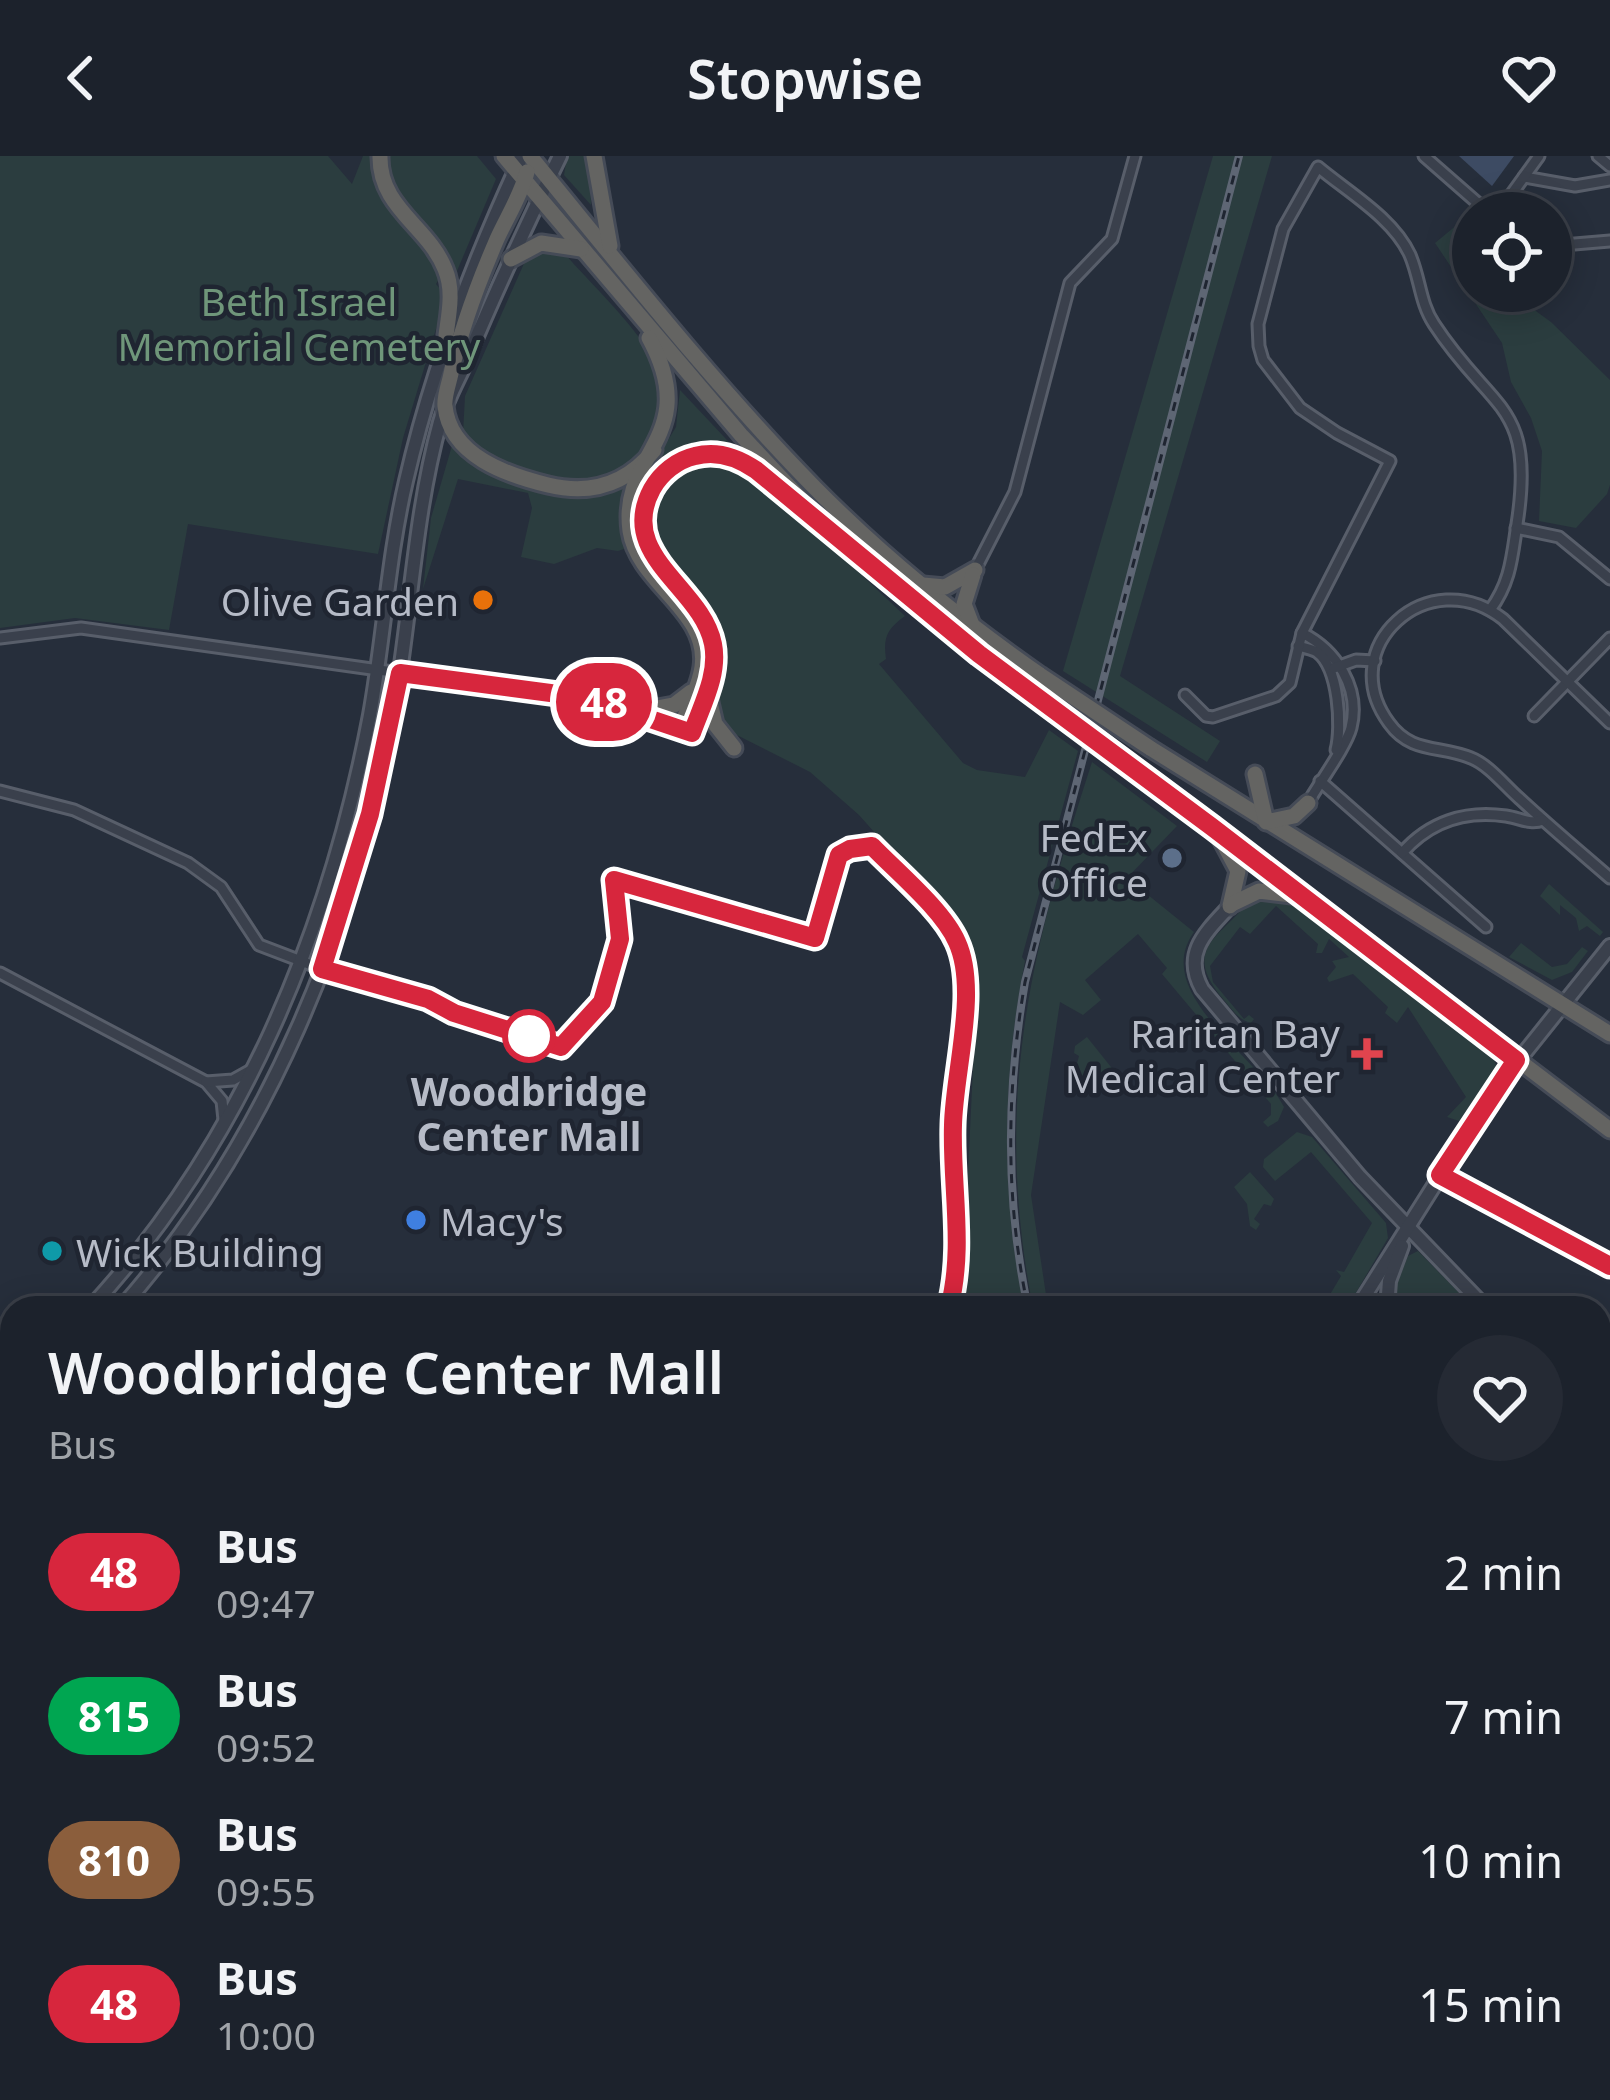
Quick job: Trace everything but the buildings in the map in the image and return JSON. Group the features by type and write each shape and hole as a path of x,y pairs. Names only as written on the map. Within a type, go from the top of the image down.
{"highway":[{"path":"380,156 389,197 445,268 450,292 446,335"},
{"path":"504,156 532,165 792,464 915,580 974,627 1150,748 1610,1034"},
{"path":"594,156 612,255"},
{"path":"532,165 540,199 752,448 823,521 925,612 1610,1130"},
{"path":"532,165 474,298 445,406 461,442 481,460 555,487 581,490 611,484 637,469 654,450"},
{"path":"511,259 530,246 545,243 583,250"},
{"path":"630,304 660,358 668,385 666,421 633,493 631,535 646,569 697,633 703,658 702,688 712,718 734,748"},
{"path":"686,731 715,656 708,628 656,561 645,536 645,511 653,488 682,460 723,454 749,465 823,521"},
{"path":"915,580 945,587 975,570"},
{"path":"974,627 964,599 975,570"},
{"path":"636,712 674,705 702,688"},
{"path":"1219,792 1245,790 1255,774 1266,821"},
{"path":"1266,821 1294,816 1308,803"},
{"path":"1308,803 1306,832 1321,856"},
{"path":"1212,827 1238,871 1230,906"},
{"path":"1230,906 1259,891 1304,897"}],"street":[{"path":"100,1296 161,1221 220,1130 254,1068 299,962 348,810 377,670 400,504 446,335 532,165 560,156"},
{"path":"975,570 1012,499 1070,283 1112,238 1135,156"},
{"path":"1424,156 1468,192"},
{"path":"1512,192 1539,156"},
{"path":"1598,156 1610,166"},
{"path":"1185,695 1213,717 1276,696 1290,682 1302,633 1390,461 1300,408 1263,360 1259,346 1258,324 1283,229 1318,167 1402,240 1431,320 1507,413 1519,435 1524,477 1508,582 1490,610"},
{"path":"1524,177 1575,186 1610,180"},
{"path":"131,1296 186,1227 240,1144 322,969 370,814 400,673 420,515 445,406 540,199"},
{"path":"1572,244 1610,241"},
{"path":"1516,528 1559,537 1610,579"},
{"path":"1610,722 1490,610 1468,602 1428,601 1389,625 1375,661 1373,685 1378,704 1403,740 1475,760 1610,878"},
{"path":"0,638 81,628 400,673"},
{"path":"1302,633 1325,646 1340,666 1352,704 1349,732 1308,803"},
{"path":"1534,716 1610,638"},
{"path":"1298,646 1320,654 1328,670 1339,707 1334,755"},
{"path":"1328,670 1356,660 1375,661"},
{"path":"1339,707 1352,704"},
{"path":"1320,781 1486,927"},
{"path":"0,791 74,810 196,868 221,887 255,942 322,969"},
{"path":"1402,853 1423,832 1458,817 1483,814 1534,823 1543,820"},
{"path":"1230,906 1195,950 1199,984 1350,1166 1474,1296"},
{"path":"1365,1296 1516,1060 1610,946"},
{"path":"0,974 206,1082 224,1106 220,1130"},
{"path":"206,1082 233,1080 254,1068"},
{"path":"1440,1175 1610,1266"},
{"path":"1388,1296 1391,1273 1409,1228"}],"green space":[{"name":"Beth Israel Memorial Cemetery","path":"0,156 328,156 352,184 363,156 377,156 408,227 442,274 436,284 443,292 403,438 378,554 188,524 169,630 75,618 0,628"},
{"path":"386,156 477,156 496,179 454,278 391,191"},
{"path":"567,156 590,156 591,205 564,175"},
{"path":"1213,156 1272,156 1120,676 1220,741 1207,762 1063,671"},
{"path":"1452,229 1452,268 1435,243"},
{"path":"549,251 566,255 623,318 650,353 664,387 663,414 653,440 640,459 601,480 555,482 510,470 479,451 463,434 465,396 526,259"},
{"path":"1481,312 1537,312 1610,380 1610,485 1576,528 1539,521 1542,451 1511,382 1502,343"},
{"path":"680,390 741,455 708,448 680,455 668,464 654,489 641,551 635,505 645,478 676,427"},
{"path":"453,442 501,476 562,497 600,496 627,485 619,513 630,547 618,551 597,548 554,564 521,557 532,508 528,493 458,479 423,589 431,518"},
{"path":"693,461 730,462 760,479 905,616 888,634 886,659 879,664 963,763 977,770 1025,777 1049,730 1078,751 1022,957 1012,1048 1008,1178 1022,1296 962,1296 977,984 963,932 859,815 810,772 725,729 714,698 720,653 717,629 651,533 654,500"},
{"path":"1092,762 1177,826 1127,878 1194,932 1184,955 1186,978 1196,1001 1284,1107 1278,1121 1268,1127 1263,1122 1271,1115 1271,1104 1162,974 1167,968 1138,934 1085,980 1101,1000 1083,1015 1060,1002 1031,1195 1046,1296 1031,1296 1016,1163 1017,1096 1035,966"},
{"path":"1549,884 1603,932 1600,936 1587,926 1579,931 1576,918 1560,905 1560,915 1540,896"},
{"path":"1251,898 1281,899 1295,907 1494,1060 1497,1067 1459,1121 1447,1117 1466,1097 1408,1007 1397,1023 1385,1013 1388,1007 1353,974 1329,982 1336,967 1332,961 1349,957 1329,939 1322,953 1316,953 1318,944 1276,906 1250,934 1240,927 1210,966 1213,982 1244,1019 1249,1015 1254,1019 1251,1023 1242,1019 1236,1014 1210,981 1205,954"},
{"path":"1521,943 1552,967 1567,964 1582,947 1588,951 1572,972 1552,980 1509,957"},
{"path":"1087,1037 1115,1072 1072,1081 1079,1056 1075,1046"},
{"path":"1297,1132 1312,1137 1386,1223 1388,1238 1354,1296 1329,1296 1341,1276 1336,1270 1344,1272 1372,1223 1311,1152 1275,1181 1263,1167 1264,1159"},
{"path":"1250,1172 1274,1199 1254,1219 1260,1224 1256,1230 1250,1226 1247,1204 1234,1187"},
{"path":"1418,1251 1462,1296 1395,1296 1408,1256"}],"water":[{"path":"1459,156 1514,156 1492,186"}],"railway":[{"path":"1026,1296 1015,1227 1011,1145 1014,1064 1025,982 1239,156"}],"bus line":[{"name":"48","path":"952,1296 958,1243 952,1131 965,995 962,955 946,925 872,846 839,855 815,938 614,880 620,939 602,1002 561,1047 454,1013 428,999 322,969 370,814 400,673 588,698 692,733 712,679 713,642 701,616 653,556 644,518 649,495 664,473 693,456 729,455 756,470 979,654 1516,1060 1440,1175 1610,1266"}],"place":[{"name":"Olive Garden","path":"483,600"},
{"name":"FedEx Office","path":"1172,858"},
{"name":"Woodbridge Center Mall","path":"529,1036"},
{"name":"Raritan Bay Medical Center","path":"1367,1054"},
{"name":"Macy's","path":"416,1220"},
{"name":"Wick Building","path":"52,1251"}]}
